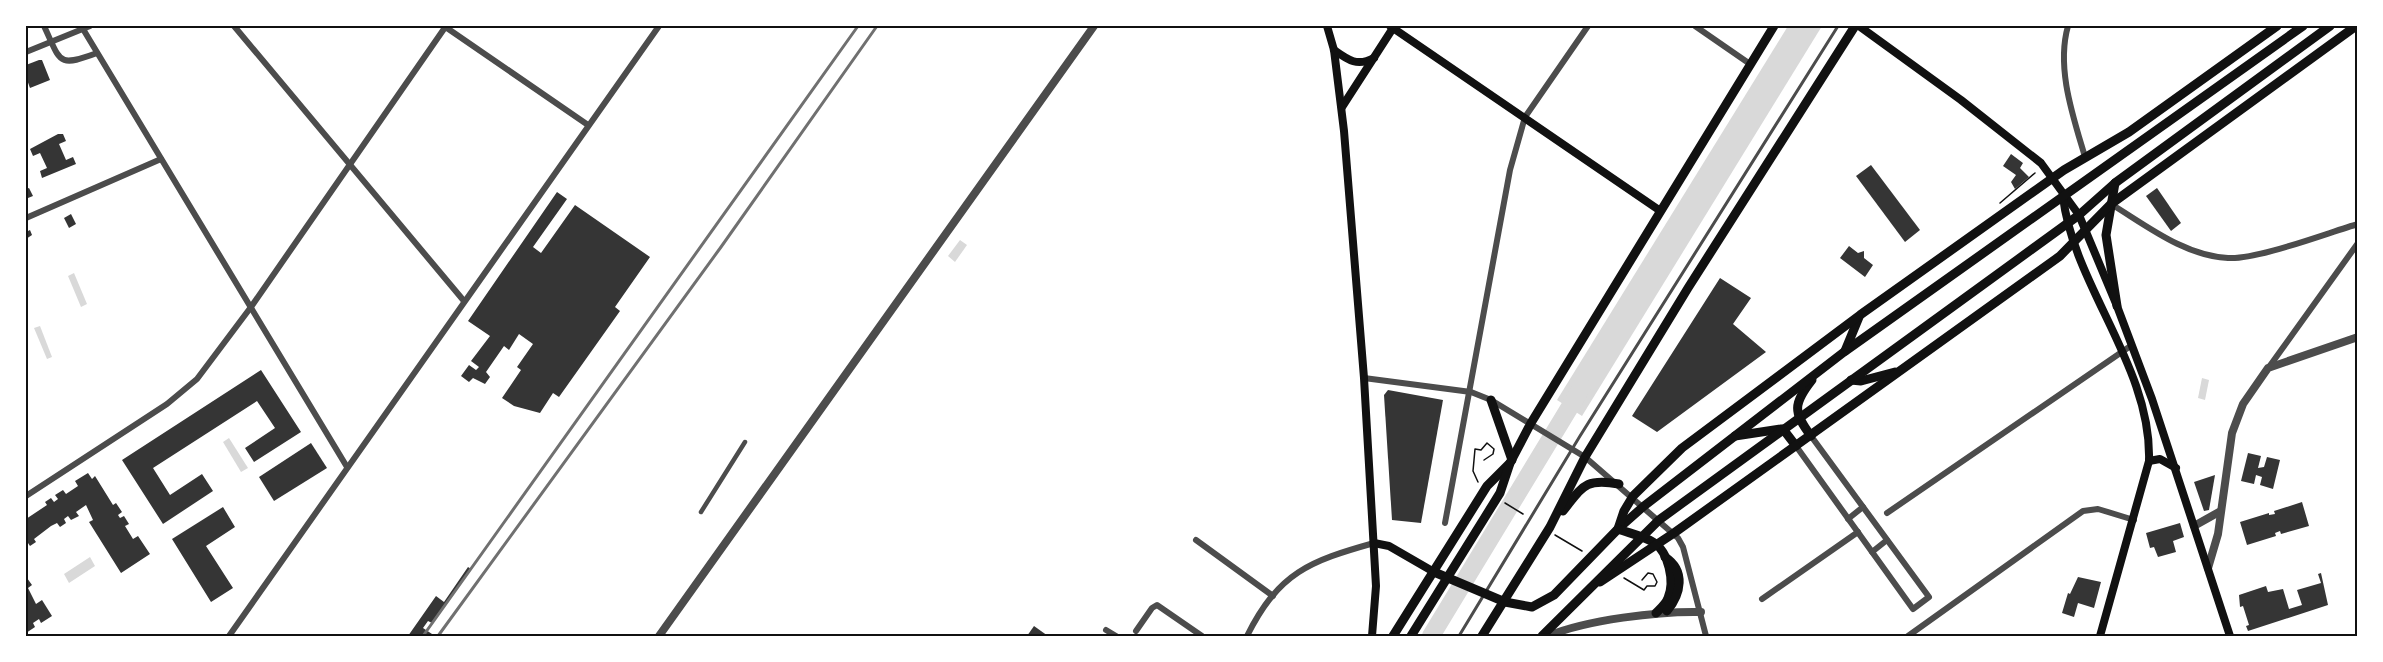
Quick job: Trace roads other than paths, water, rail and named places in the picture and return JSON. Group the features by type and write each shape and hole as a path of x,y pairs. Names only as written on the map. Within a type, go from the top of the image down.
{"main road":[{"path":"1326,26 1334,50 1341,107 1364,378 1376,595 1372,636"},
{"path":"1341,107 1375,57 1392,26 1659,210"},
{"path":"1393,636 1487,486 1511,462 1535,425 1659,210 1774,26"},
{"path":"1482,636 1550,527 1582,454 1858,26 1961,100 2041,163 2054,177 2063,196 2079,215 2132,345 2176,468 2230,636"},
{"path":"1618,529 1624,511 1633,496 1682,448 1860,315 2054,177 2129,132 2277,26"},
{"path":"1374,543 1389,546 1434,572 1505,602 1526,607 1542,604 1554,595 1618,529 1644,506 1732,437 1844,352 2303,26"},
{"path":"1542,636 1659,520 2079,215 2115,183 2330,26"},
{"path":"1582,594 1655,543 1674,533 2060,256 2111,204 2356,26"},
{"path":"1334,50 1354,62 1366,62 1375,57"},
{"path":"2115,183 2106,234 2117,306"},
{"path":"2063,196 2066,224 2122,351 2145,414 2150,461 2100,636"},
{"path":"1844,352 1860,315"},
{"path":"1851,380 1862,381 1902,370"},
{"path":"1811,436 1797,418 1797,402 1819,371"},
{"path":"1411,636 1500,493 1511,462 1491,400"},
{"path":"1732,437 1783,429"},
{"path":"1783,429 1796,446"},
{"path":"2150,461 2160,459 2176,468"},
{"path":"1550,527 1582,487 1598,480 1619,484"},
{"path":"1618,529 1655,543 1664,556 1670,573 1671,590 1668,600 1656,613"},
{"path":"1664,556 1673,562 1680,579 1677,599 1667,611"},
{"path":"1490,624 1490,636"}],"street":[{"path":"44,26 64,61 70,63 97,53"},
{"path":"26,52 90,26"},
{"path":"234,26 464,301"},
{"path":"26,496 167,404 198,379 251,307 445,26 588,125"},
{"path":"229,636 659,26"},
{"path":"659,636 1094,26"},
{"path":"1445,523 1471,392 1510,170 1525,117 1588,26"},
{"path":"1695,26 1750,64"},
{"path":"2068,26 2064,61 2068,91 2085,157"},
{"path":"83,29 347,467"},
{"path":"26,218 161,159"},
{"path":"2111,204 2179,245 2228,258 2259,253 2358,224"},
{"path":"2208,568 2218,534 2219,512 2236,418 2268,368 2358,243"},
{"path":"2268,368 2358,337"},
{"path":"1887,513 2132,345"},
{"path":"1364,378 1471,392 1491,400 1582,454 1674,533 1683,547 1706,636"},
{"path":"1796,446 1913,609 1929,597 1811,436"},
{"path":"700,512 745,442"},
{"path":"1848,519 1863,507"},
{"path":"1908,636 2083,511 2098,509 2134,520"},
{"path":"2194,526 2219,512"},
{"path":"1762,598 1858,532"},
{"path":"1196,540 1273,596"},
{"path":"1872,552 1887,540"},
{"path":"1247,636 1273,596 1295,573 1319,559 1374,543"},
{"path":"1136,631 1152,608 1157,605 1202,636"},
{"path":"1548,636 1572,629 1667,611 1701,612"},
{"path":"1106,630 1116,636"}],"lane":[{"path":"1460,636 1587,426 1838,26"}],"waterway":[{"path":"1431,636 1582,387"}],"railway":[{"path":"423,636 858,26"},
{"path":"438,636 721,247 877,26"}]}
